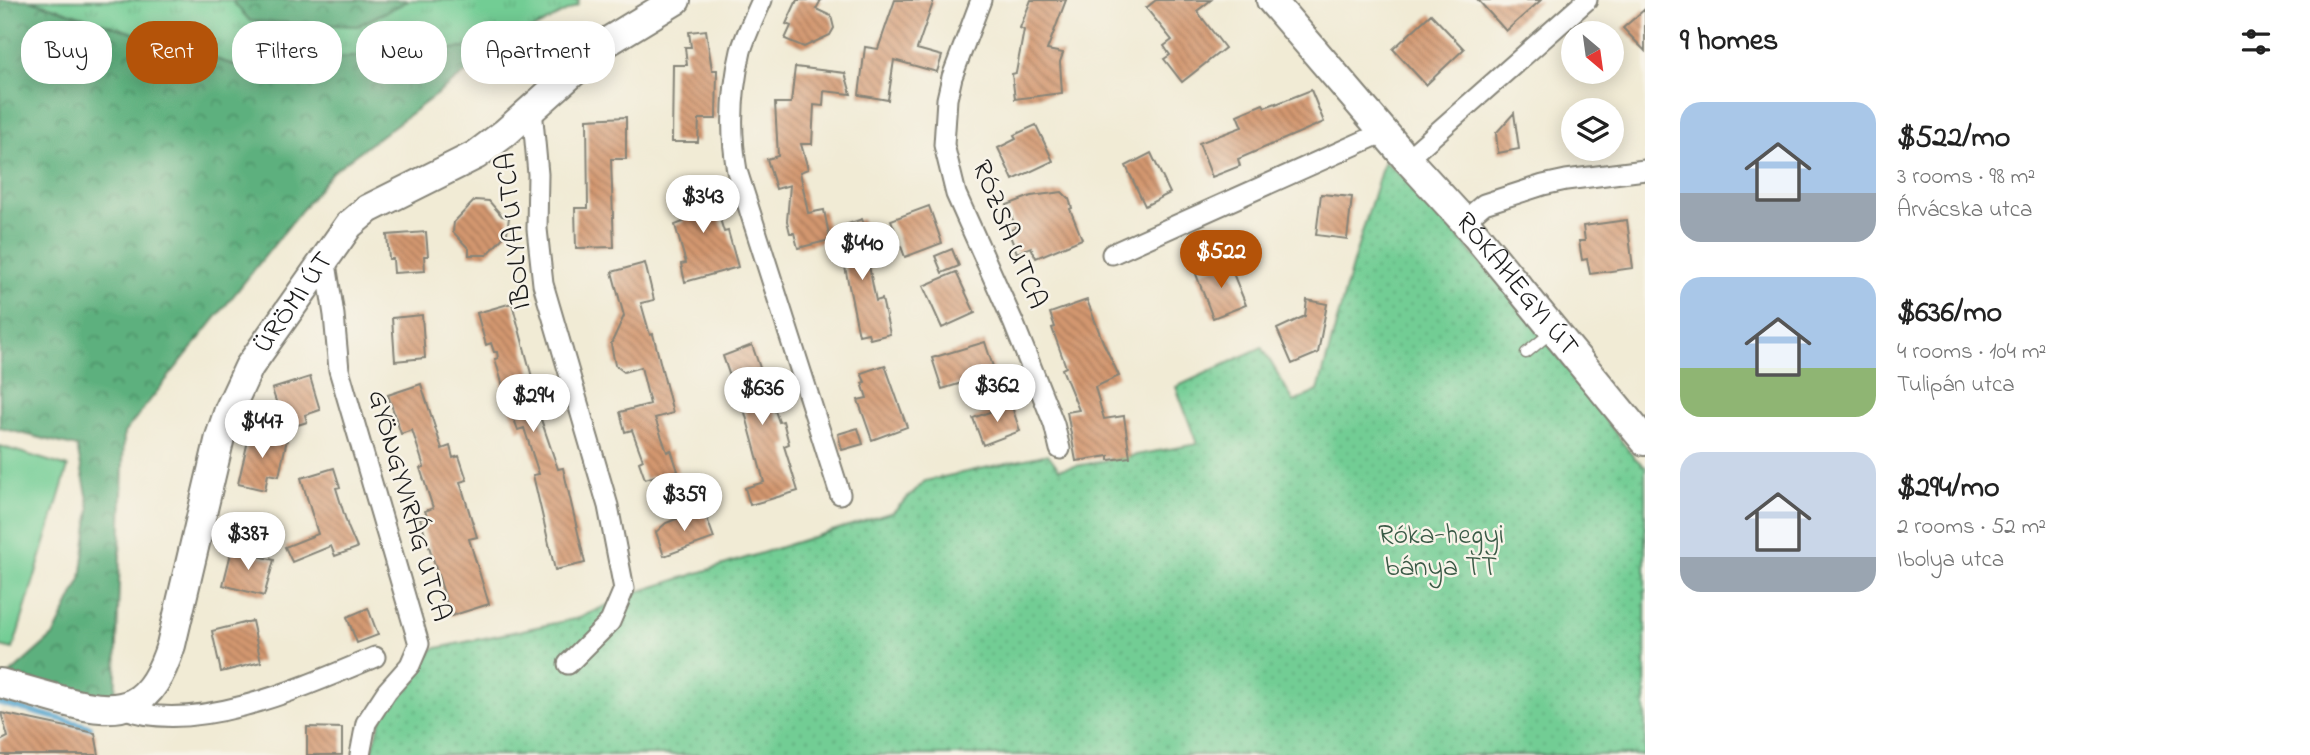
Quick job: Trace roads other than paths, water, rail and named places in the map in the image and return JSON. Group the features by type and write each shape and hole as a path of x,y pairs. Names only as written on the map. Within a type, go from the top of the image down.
{"street":[{"name":"ÜRÖMI ÚT","path":"123,708 136,702 149,690 164,667 220,437 238,389 266,340 349,225 368,209 476,155 607,42 676,0"},
{"path":"762,0 742,50 736,87 733,148 737,171 840,494"},
{"name":"RÓZSA UTCA","path":"981,0 949,88 944,145 956,194 1014,324 1054,424 1060,449"},
{"path":"1112,254 1384,132 1271,0"},
{"path":"1407,159 1587,0"},
{"name":"IBOLYA UTCA","path":"532,109 538,174 537,229 543,284 608,506 624,589 610,622 568,664"},
{"name":"RÓKAHEGYI ÚT","path":"1384,132 1464,221 1645,441"},
{"path":"1464,221 1484,204 1543,185 1645,170"},
{"name":"GYÖNGYVIRÁG UTCA","path":"325,257 339,370 419,644 410,665 387,691 366,723 360,755"},
{"path":"0,683 89,708 123,708 140,715 200,715 293,692 375,657"}],"lane":[{"path":"1526,353 1554,330"}],"waterway":[{"path":"0,703 90,727"}],"park label":[{"name":"Róka-hegyi bánya TT","path":"1441,552"}]}
